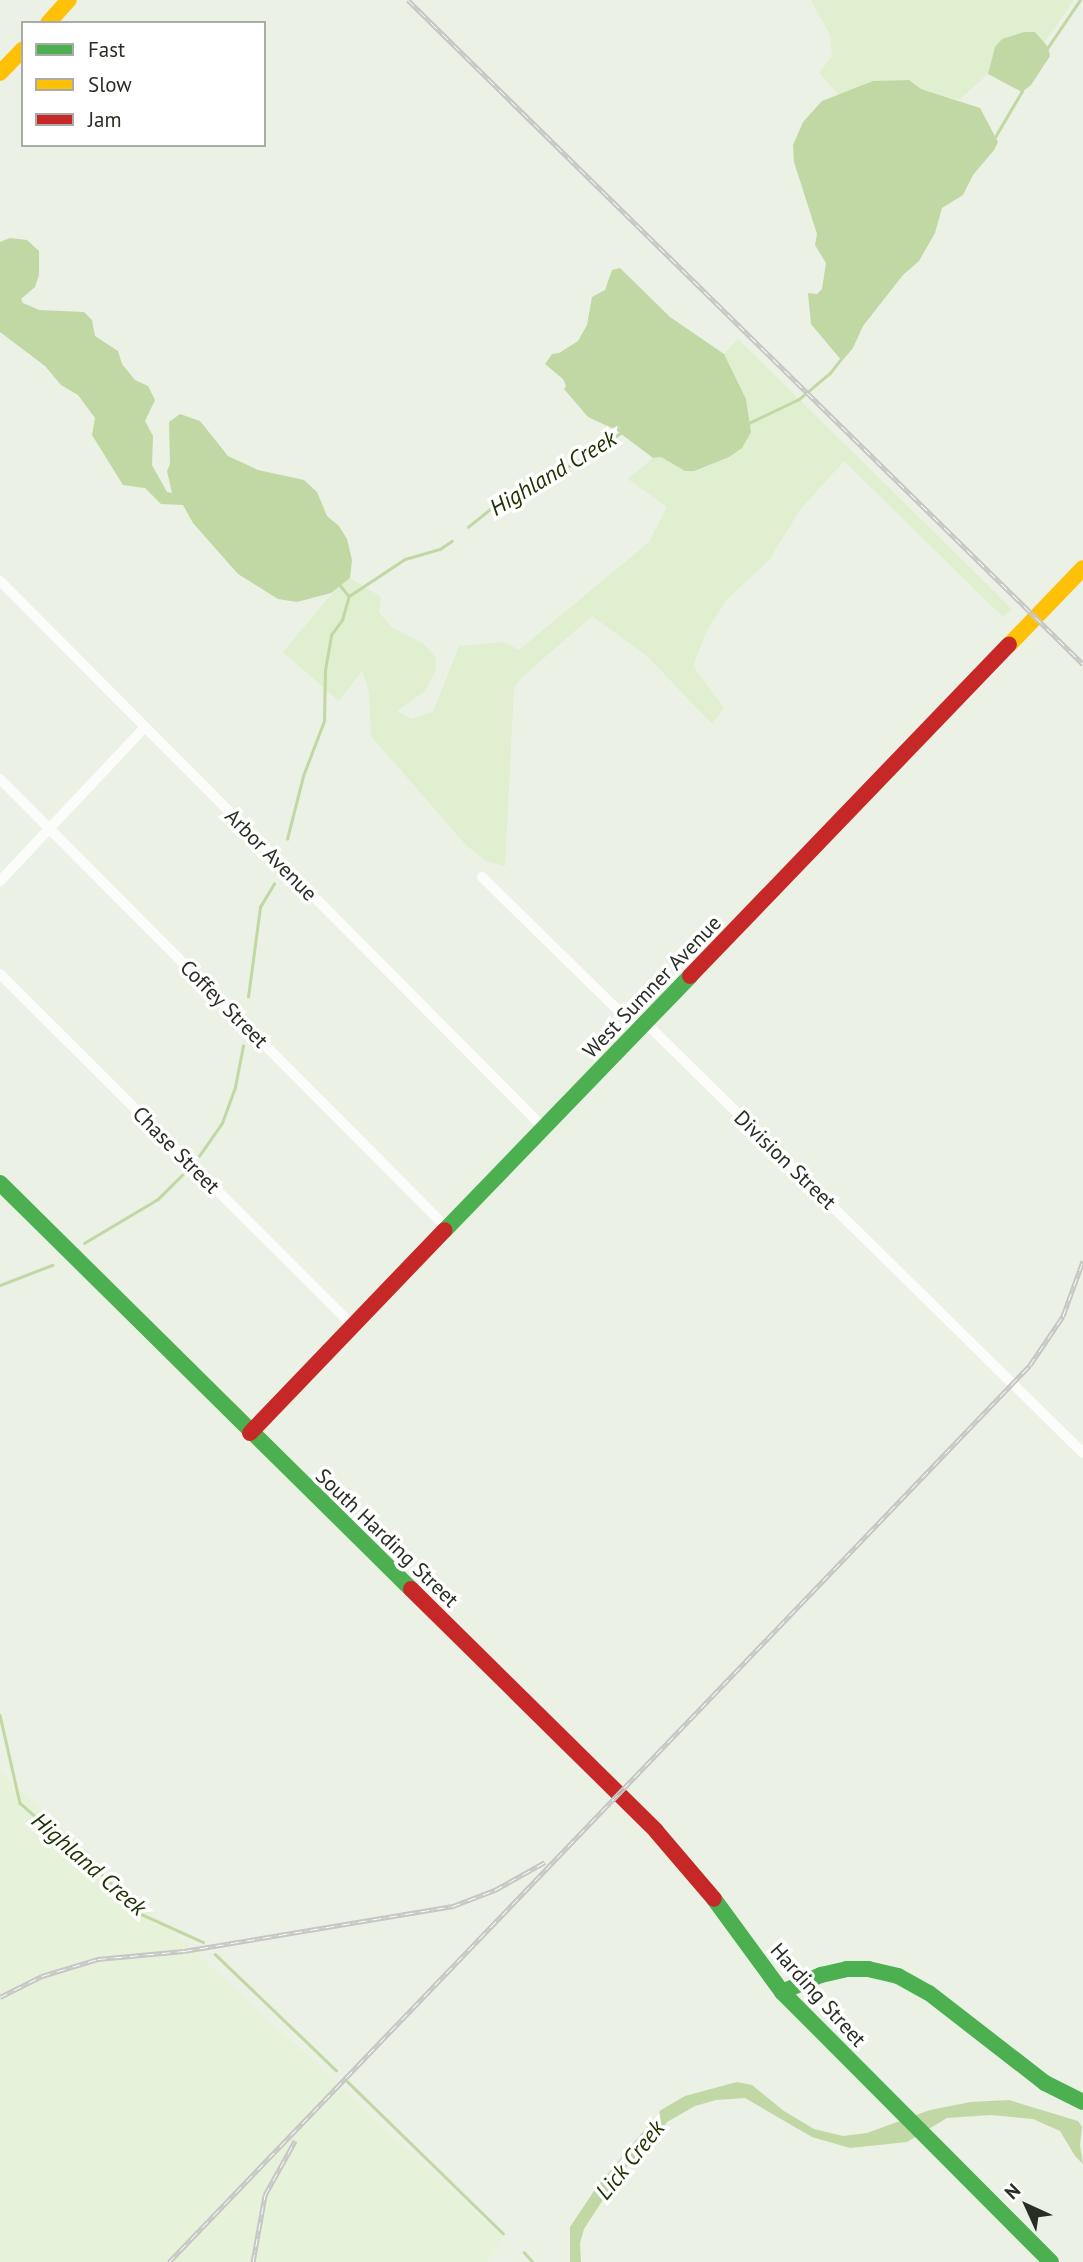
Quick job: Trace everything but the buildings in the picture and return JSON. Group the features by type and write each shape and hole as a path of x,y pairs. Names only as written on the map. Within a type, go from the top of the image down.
{"main road":[{"path":"50,21 69,0"},
{"path":"0,73 21,51"},
{"name":"West Sumner Avenue","path":"250,1433 1083,568"},
{"name":"South Harding Street","path":"0,1183 250,1433 656,1831 708,1891 736,1930"},
{"name":"Harding Street","path":"736,1930 782,1992 949,2164 1051,2262"},
{"path":"782,1992 821,1975 847,1969 868,1969 898,1976 929,1993 1045,2083 1083,2102"}],"street":[{"name":"Arbor Avenue","path":"0,581 544,1128"},
{"path":"0,881 144,728"},
{"name":"Coffey Street","path":"0,779 448,1228"},
{"name":"Division Street","path":"482,877 632,1024 644,1025 1083,1453"},
{"name":"Chase Street","path":"0,974 353,1326"}],"shaded area":[{"path":"811,0 1074,0 1044,43 1035,32 995,47 988,74 959,100 921,89 909,80 873,81 840,96 819,73 832,56 830,35"},
{"path":"738,339 1012,609 1003,617 844,461 800,510 769,560 726,600 706,632 693,666 724,708 712,724 647,656 592,616 520,679 514,688 505,866 486,861 467,846 371,736 369,692 362,671 339,701 283,652 335,590 350,578 381,597 379,613 393,628 424,644 436,658 435,672 425,691 397,711 411,719 433,712 459,646 504,642 519,650 649,542 667,507 628,479 653,458 661,457 685,471 751,432 746,399 724,354"},
{"path":"0,1771 503,2237 487,2262 0,2262"}],"water":[{"path":"1024,32 1035,32 1048,47 1050,56 1031,85 1022,92 988,74 995,47 1002,39"},
{"path":"909,80 921,89 980,108 998,142 973,175 963,195 942,208 935,233 919,261 903,275 863,326 853,348 842,361 811,324 808,293 817,294 822,289 826,263 815,245 817,234 794,162 793,145 803,122 822,101 873,81"},
{"path":"10,238 27,240 39,251 39,275 35,287 21,299 23,303 39,310 84,312 92,320 95,336 118,351 122,364 135,380 148,386 155,400 145,421 153,436 152,465 167,492 172,493 167,471 170,464 169,422 180,414 200,421 228,456 258,470 304,480 317,492 327,516 339,526 347,539 352,560 350,578 331,593 297,602 278,599 238,574 193,523 183,505 161,504 145,488 123,485 92,435 95,418 78,395 61,385 45,366 0,332 0,242"},
{"path":"620,268 670,317 724,354 746,399 751,432 742,448 729,457 694,471 685,471 661,457 653,458 616,430 588,417 564,389 566,386 563,379 545,364 552,354 559,353 578,341 587,325 592,297 605,290 612,270"},
{"name":"Lick Creek","path":"737,2082 752,2085 784,2111 814,2129 843,2136 867,2133 930,2110 971,2102 1009,2100 1078,2121 1082,2127 1080,2145 1083,2164 1060,2131 1033,2119 991,2115 947,2118 907,2142 850,2148 812,2137 745,2098 716,2100 695,2106 667,2122 653,2143 621,2172 584,2229 580,2243 581,2262 570,2262 570,2227 596,2188 661,2110 685,2096"}],"waterway":[{"name":"Highland Creek","path":"1046,50 1080,0"},
{"name":"Highland Creek","path":"995,137 1022,91"},
{"name":"Highland Creek","path":"749,423 799,399 830,373 840,360"},
{"name":"Highland Creek","path":"468,527 490,509 582,459 622,432"},
{"name":"Highland Creek","path":"287,839 303,776 324,721 325,670 331,635 342,620 349,596 405,559 440,549 452,541"},
{"path":"340,585 349,596"},
{"name":"Highland Creek","path":"248,997 260,907 274,884"},
{"name":"Highland Creek","path":"199,1156 222,1123 235,1087 243,1046"},
{"name":"Highland Creek","path":"84,1243 158,1199 182,1175"},
{"name":"Highland Creek","path":"0,1285 52,1265"},
{"name":"Highland Creek","path":"0,1715 20,1803 109,1881 141,1914 203,1942"},
{"name":"Highland Creek","path":"215,1954 336,2070"},
{"name":"Highland Creek","path":"347,2081 503,2233"},
{"name":"Highland Creek","path":"524,2252 533,2262"}],"railway":[{"path":"408,0 1083,664"},
{"path":"169,2262 1030,1365 1063,1316 1083,1261"},
{"path":"0,1997 42,1976 98,1959 184,1951 453,1906 495,1890 545,1862"},
{"path":"253,2262 265,2195 295,2141"}],"traffic: fast":[{"path":"445,1230 690,976"},
{"path":"0,1183 411,1589"},
{"path":"714,1899 782,1992 1051,2262"},
{"path":"782,1992 821,1975 847,1969 868,1969 898,1976 929,1993 1045,2083 1083,2102"}],"traffic: slow":[{"path":"50,21 69,0"},
{"path":"0,73 21,51"},
{"path":"1009,645 1083,568"}],"traffic: jam":[{"path":"690,976 1009,645"},
{"path":"250,1433 445,1230"},
{"path":"411,1589 656,1831 714,1899"}]}
